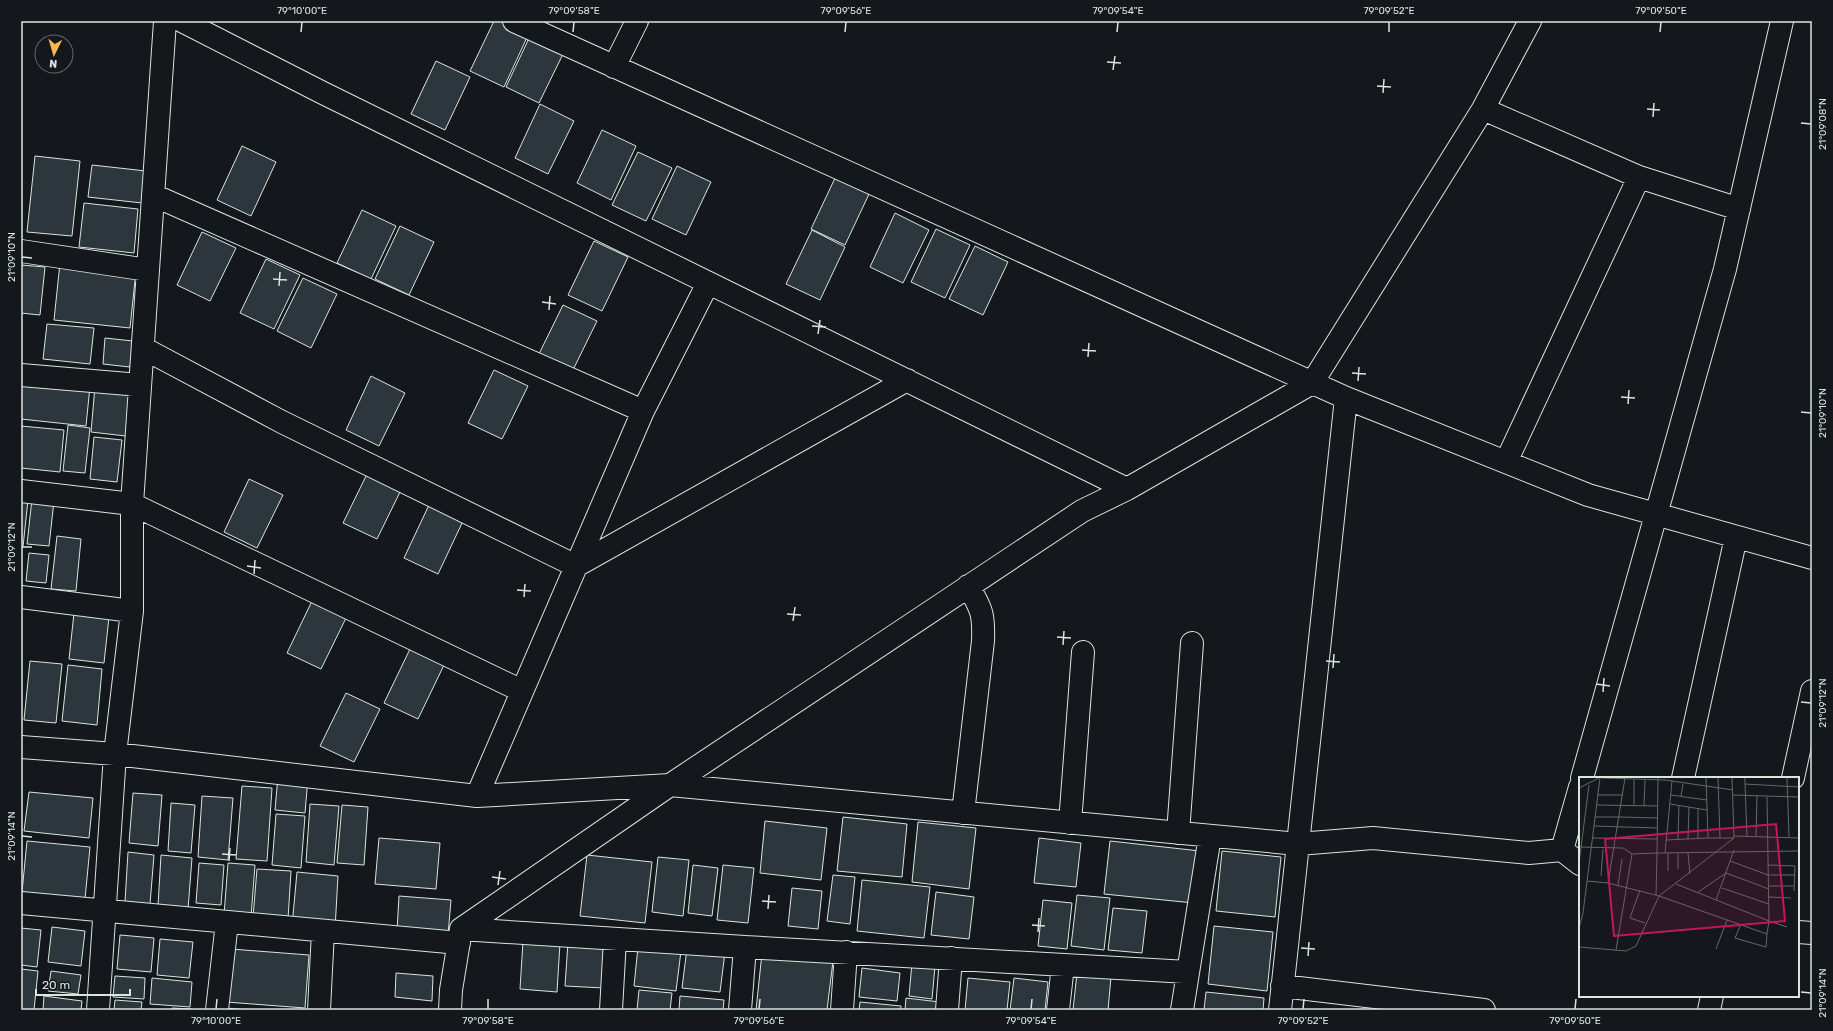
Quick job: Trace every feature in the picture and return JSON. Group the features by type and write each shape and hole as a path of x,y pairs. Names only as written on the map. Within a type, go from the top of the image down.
{"street":[{"path":"98,1010 115,754 132,611 132,504 165,21"},
{"path":"182,21 323,93 1127,489"},
{"path":"514,21 1346,398 1588,495 1812,558"},
{"path":"614,67 637,21"},
{"path":"450,1010 451,990 460,936 670,785 1082,511 1127,489 1312,383 1483,109 1530,21"},
{"path":"1582,777 1725,269 1782,21"},
{"path":"1483,109 1639,177 1739,209"},
{"path":"1506,462 1639,177"},
{"path":"153,195 643,411"},
{"path":"21,251 148,270"},
{"path":"477,796 643,411 708,282"},
{"path":"143,348 282,422 576,566"},
{"path":"21,375 140,385"},
{"path":"576,566 907,380"},
{"path":"1280,1010 1346,398"},
{"path":"21,491 132,504 522,691"},
{"path":"1683,777 1736,537"},
{"path":"963,813 983,641 983,623 980,605 968,586"},
{"path":"21,596 132,611"},
{"path":"1178,833 1192,642"},
{"path":"1070,823 1083,652"},
{"path":"1793,777 1812,692"},
{"path":"21,747 115,754 477,796 670,785 1298,844 1373,838 1529,854 1562,850 1579,863"},
{"path":"1562,850 1579,790"},
{"path":"1182,1010 1210,836"},
{"path":"21,903 105,912 323,930 460,936 615,939 1188,972"},
{"path":"217,1010 227,922"},
{"path":"319,1010 323,930"},
{"path":"1799,932 1812,933"},
{"path":"610,1010 615,939"},
{"path":"740,1010 745,947"},
{"path":"842,1010 846,952"},
{"path":"947,1010 950,958"},
{"path":"1058,1010 1063,965"},
{"path":"1282,986 1484,1010"},
{"path":"1709,1010 1712,997"}],"building":[{"path":"494,21 504,21 529,33 504,87 470,71"},
{"path":"531,34 565,50 539,103 506,87"},
{"path":"436,61 470,77 445,130 411,114"},
{"path":"540,104 574,121 548,174 515,158"},
{"path":"602,130 636,146 611,200 577,183"},
{"path":"242,146 276,162 251,216 217,200"},
{"path":"638,152 672,168 646,221 612,205"},
{"path":"35,156 80,161 72,236 27,232"},
{"path":"92,165 146,171 142,203 88,197"},
{"path":"677,166 711,182 686,235 652,219"},
{"path":"836,176 870,192 845,245 811,229"},
{"path":"84,203 138,209 134,253 79,247"},
{"path":"362,210 396,226 371,279 337,263"},
{"path":"895,213 929,230 903,283 870,267"},
{"path":"400,226 434,242 409,295 375,279"},
{"path":"936,229 970,245 945,298 911,282"},
{"path":"812,230 845,247 820,300 786,284"},
{"path":"202,232 236,248 210,301 177,285"},
{"path":"594,241 628,257 602,311 568,295"},
{"path":"975,246 1008,262 983,315 949,299"},
{"path":"266,259 300,275 274,329 240,313"},
{"path":"60,263 136,271 130,328 54,320"},
{"path":"21,265 45,267 40,315 21,313"},
{"path":"303,278 337,294 311,348 277,331"},
{"path":"563,305 597,321 571,374 537,358"},
{"path":"47,324 94,328 90,364 43,359"},
{"path":"105,338 133,341 130,367 103,364"},
{"path":"494,370 528,386 502,439 468,423"},
{"path":"371,376 405,393 379,446 346,430"},
{"path":"21,379 90,386 86,426 21,419"},
{"path":"95,386 131,390 126,436 91,432"},
{"path":"68,425 90,428 85,473 63,471"},
{"path":"21,426 64,430 60,472 21,468"},
{"path":"94,437 122,440 117,482 90,479"},
{"path":"369,470 403,486 377,539 343,523"},
{"path":"249,479 283,495 257,548 224,532"},
{"path":"32,499 54,501 49,546 27,544"},
{"path":"21,500 28,500 23,547 21,547"},
{"path":"429,505 463,521 438,574 404,558"},
{"path":"57,536 81,539 76,591 51,589"},
{"path":"29,553 49,555 46,583 26,581"},
{"path":"313,599 347,616 321,669 287,653"},
{"path":"74,613 109,617 104,663 69,659"},
{"path":"410,649 444,665 418,719 384,703"},
{"path":"30,661 62,664 56,723 24,720"},
{"path":"68,665 102,669 97,725 62,721"},
{"path":"346,693 380,709 354,762 320,746"},
{"path":"278,776 308,778 305,813 275,810"},
{"path":"242,786 272,788 267,861 236,859"},
{"path":"29,792 93,798 89,838 24,831"},
{"path":"133,793 162,795 158,846 129,843"},
{"path":"202,796 233,798 228,860 198,857"},
{"path":"171,803 195,805 191,853 168,851"},
{"path":"310,804 339,806 334,865 306,862"},
{"path":"342,805 368,807 364,865 337,863"},
{"path":"276,814 305,816 301,868 272,865"},
{"path":"843,817 907,824 902,877 837,871"},
{"path":"765,821 827,828 821,880 760,873"},
{"path":"918,822 976,828 969,889 912,882"},
{"path":"379,838 440,843 436,889 375,884"},
{"path":"1039,838 1081,843 1076,887 1034,883"},
{"path":"27,841 90,847 85,899 22,892"},
{"path":"1110,841 1200,851 1194,903 1104,894"},
{"path":"1222,851 1281,857 1275,917 1216,911"},
{"path":"128,852 154,855 150,904 125,902"},
{"path":"161,855 192,858 188,909 158,906"},
{"path":"587,855 652,862 645,923 580,916"},
{"path":"658,857 689,860 683,916 652,912"},
{"path":"199,863 224,865 221,905 196,903"},
{"path":"228,863 255,865 251,917 224,915"},
{"path":"693,865 718,868 712,916 688,913"},
{"path":"723,865 754,868 748,923 717,920"},
{"path":"257,869 291,871 288,919 253,917"},
{"path":"297,872 338,876 335,929 292,926"},
{"path":"833,875 855,877 850,924 827,921"},
{"path":"862,880 930,887 924,938 857,931"},
{"path":"792,888 822,891 818,929 788,926"},
{"path":"936,892 974,897 969,939 931,935"},
{"path":"1077,895 1110,898 1104,950 1071,946"},
{"path":"399,896 451,900 448,935 397,931"},
{"path":"1043,900 1072,903 1067,949 1038,946"},
{"path":"1113,908 1147,911 1142,953 1108,950"},
{"path":"1214,926 1273,932 1267,991 1208,984"},
{"path":"52,927 85,931 81,966 48,962"},
{"path":"21,928 41,930 37,967 21,965"},
{"path":"120,935 154,938 151,972 117,969"},
{"path":"160,939 193,942 189,978 157,975"},
{"path":"523,941 560,943 557,992 520,989"},
{"path":"568,942 607,945 604,988 565,986"},
{"path":"638,947 681,951 676,991 634,986"},
{"path":"687,948 725,952 720,992 682,988"},
{"path":"231,949 309,955 305,1008 226,1002"},
{"path":"762,953 833,961 827,1010 756,1010"},
{"path":"912,963 935,966 932,999 909,996"},
{"path":"862,968 900,973 897,1001 859,997"},
{"path":"21,969 38,971 34,1010 21,1010"},
{"path":"51,971 81,975 78,994 48,991"},
{"path":"396,973 433,976 432,1001 395,997"},
{"path":"1077,973 1111,977 1108,1010 1073,1010"},
{"path":"115,976 145,978 144,999 113,997"},
{"path":"152,978 192,982 190,1007 150,1004"},
{"path":"968,978 1010,982 1007,1010 965,1010"},
{"path":"1014,978 1048,982 1045,1010 1010,1010"},
{"path":"639,990 672,993 670,1010 637,1010"},
{"path":"1206,992 1264,998 1263,1010 1204,1010"},
{"path":"44,996 82,1001 81,1010 43,1010"},
{"path":"680,996 724,1000 723,1010 679,1010"},
{"path":"906,998 940,1002 939,1010 905,1010"},
{"path":"115,1000 142,1002 141,1010 114,1010"},
{"path":"860,1002 901,1006 901,1010 859,1010"},
{"path":"172,1008 191,1009 171,1010"},
{"path":"226,1008 249,1010 226,1010"}]}
